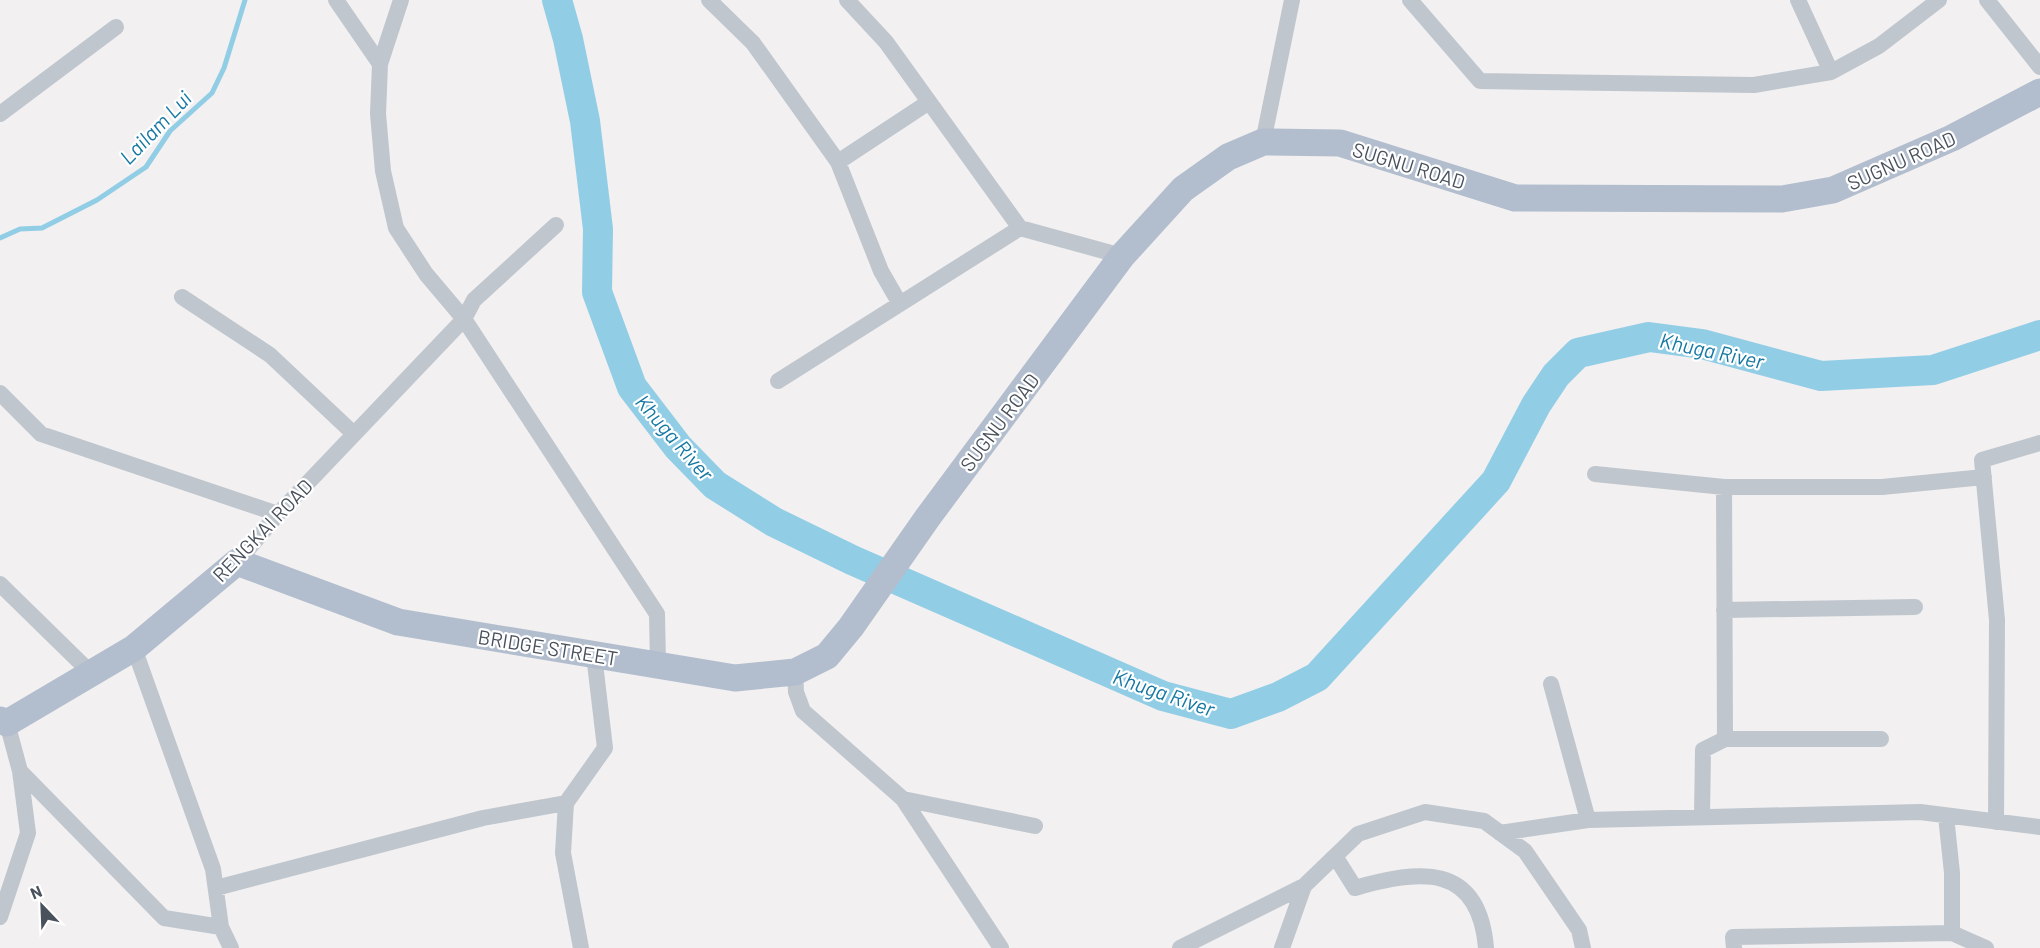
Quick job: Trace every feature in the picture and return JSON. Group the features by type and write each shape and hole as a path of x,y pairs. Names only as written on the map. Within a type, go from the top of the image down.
{"main road":[{"name":"SUGNU ROAD","path":"850,627 928,517 1122,256 1184,189 1228,157 1263,142 1340,143 1515,198 1782,199 1833,190 1952,138 2040,92"},
{"name":"BRIDGE STREET","path":"237,562 398,622 735,678 795,672 827,656 850,627"},
{"name":"RENGKAI ROAD","path":"3,722 92,674 134,648 237,562"}],"street":[{"path":"336,0 380,64"},
{"path":"401,0 380,64 378,114 383,171 396,228 426,274 464,319 657,614 658,665"},
{"path":"709,0 753,43 838,162 881,272 900,304"},
{"path":"847,0 886,42 1020,228 1122,256"},
{"path":"1263,142 1292,0"},
{"path":"1410,0 1480,81 1754,85 1831,72 1879,46 1939,0"},
{"path":"1798,0 1831,72"},
{"path":"1987,0 2040,67"},
{"path":"0,114 116,27"},
{"path":"838,162 929,102"},
{"name":"RENGKAI ROAD","path":"237,562 278,514 464,319 474,300 556,225"},
{"path":"778,381 1020,228"},
{"path":"182,297 270,355 354,434"},
{"path":"2,398 41,434 278,514"},
{"path":"1996,822 1997,620 1982,460 2040,443"},
{"path":"1595,474 1724,487 1882,487 1984,477"},
{"path":"1724,487 1725,739"},
{"path":"0,584 92,674"},
{"path":"1724,610 1915,607"},
{"path":"134,648 213,869 221,927 231,948"},
{"path":"581,948 564,853 566,803 604,748 594,655"},
{"path":"795,672 796,692 803,711 903,799 1001,948"},
{"path":"1551,684 1588,820"},
{"path":"0,917 28,833 20,771 3,722"},
{"path":"1702,818 1703,750 1725,739 1881,739"},
{"path":"20,771 164,918 221,927"},
{"path":"903,799 1035,826"},
{"path":"216,888 483,818 566,803"},
{"path":"1180,948 1304,886 1358,834 1425,812 1484,821 1525,851 1579,930 1583,948"},
{"path":"1500,833 1588,820 1920,812 2040,827"},
{"path":"1946,816 1952,873 1952,933"},
{"path":"1335,856 1355,888 1398,876 1448,879 1462,888 1478,911 1485,932 1486,948"},
{"path":"1282,948 1304,886"},
{"path":"1734,948 1733,937 1952,933 1986,948"}],"waterway":[{"name":"Lailam Lui","path":"0,238 20,229 42,228 97,200 146,167 170,131 212,93 224,68 245,0"},
{"name":"Khuga River","path":"557,0 568,39 585,121 598,229 597,292 632,387 678,447 715,485 774,522 852,560 1163,696 1231,714 1278,697 1317,677 1496,481 1536,405 1556,375 1578,353 1649,337 1702,344 1821,376 1933,370 2040,335"}]}
